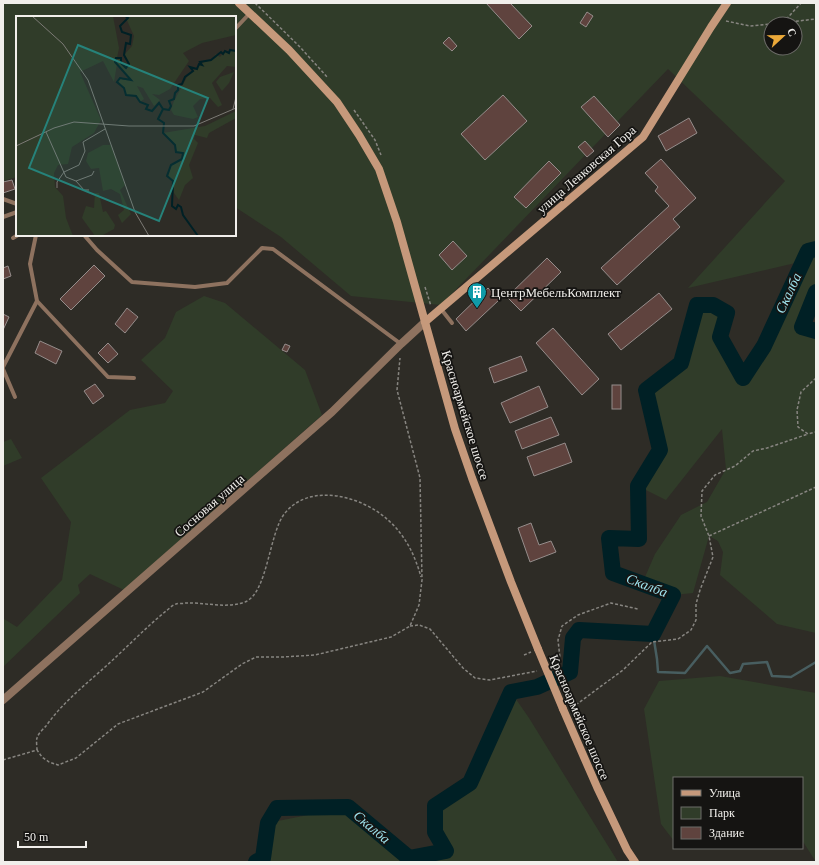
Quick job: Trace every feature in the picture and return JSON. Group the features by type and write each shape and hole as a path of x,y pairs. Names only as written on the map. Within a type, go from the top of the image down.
{"main road":[{"name":"Красноармейское шоссе","path":"239,3 289,50 337,102 380,169 398,222 455,430 470,471 511,582 563,710 597,787 627,850 635,862"},
{"name":"улица Левковская Гора","path":"425,322 643,137 711,26 727,3"}],"street":[{"name":"Сосновая улица","path":"3,700 332,412 425,322"}],"lane":[{"path":"236,28 250,13"},
{"path":"3,199 16,204"},
{"path":"3,217 16,212"},
{"path":"36,236 30,264 37,301 108,377 134,378"},
{"path":"85,236 97,250 132,282 195,287 227,283 262,248 273,248 401,344"},
{"path":"15,397 3,368 37,301"},
{"path":"441,309 452,323"}],"path":[{"path":"789,16 801,3"},
{"path":"803,21 816,19"},
{"path":"711,26 726,21 750,26 763,25"},
{"path":"401,344 396,390 420,478 422,580 419,605 410,626"},
{"path":"808,434 798,427 797,410 801,392 816,378"},
{"path":"577,704 623,670 652,642 678,639 691,630 696,620 696,604 700,590 713,557 709,536 700,516 702,492 715,475 735,466 753,450 767,448 816,432"},
{"path":"709,536 816,487"},
{"path":"422,580 416,559 404,539 388,520 368,505 343,497 318,495 300,501 284,513 263,576 254,595 247,601 238,604 175,604 155,620 70,698 51,718 37,738 37,750 42,757 49,762 58,765 76,758 118,724 203,692 242,664 256,656 283,657 315,655 390,637 410,626 419,626 430,629 464,668 475,678 490,680 543,670"},
{"path":"548,666 560,658 558,640 562,626 578,615 612,603 638,609"},
{"path":"3,760 37,750"}],"green space":[{"path":"3,3 816,3 816,292 802,327 816,331 816,633 777,624 720,575 723,552 718,541 709,536 693,593 673,595 645,577 655,554 681,515 707,502 726,469 722,429 666,500 638,486 660,450 646,390 681,363 697,305 713,305 727,313 720,337 743,378 764,346 804,261 688,288 785,181 668,69 441,305 351,296 281,237 236,208 236,16 16,16 16,177 3,181"},
{"path":"204,296 225,303 305,370 322,415 124,590 90,574 78,585 80,593 3,667 3,620 4,619 17,627 62,580 71,522 41,478 130,410 165,403 173,391 141,360 165,338 176,312"},
{"path":"11,439 22,458 3,466 3,442"},
{"path":"720,676 816,693 816,862 803,842 803,777 673,777 673,840 661,824 644,709 659,681"},
{"path":"511,692 529,718 618,862 256,862 263,858 268,823 348,807 409,858 445,851 435,832 435,806 470,783"}],"building":[{"path":"486,3 510,3 532,26 519,39"},
{"path":"587,12 593,16 586,27 580,23"},
{"path":"449,37 457,46 452,51 443,43"},
{"path":"503,95 527,121 485,160 461,134"},
{"path":"594,96 620,125 608,137 581,107"},
{"path":"689,118 697,133 666,151 658,136"},
{"path":"585,141 594,151 587,157 578,147"},
{"path":"661,159 696,198 673,219 680,227 617,285 601,268 669,206 655,191 658,187 645,173"},
{"path":"549,161 561,173 526,208 514,197"},
{"path":"12,180 15,189 3,193 3,182"},
{"path":"453,241 467,256 452,270 439,255"},
{"path":"547,258 561,272 521,311 507,297"},
{"path":"94,265 105,276 71,310 60,299"},
{"path":"8,266 11,276 3,279 3,268"},
{"name":"ЦентрМебельКомплект","path":"488,288 499,300 466,331 456,319"},
{"path":"659,293 672,309 621,350 608,334"},
{"path":"127,308 138,317 125,333 115,324"},
{"path":"3,314 9,317 3,330"},
{"path":"553,328 599,379 582,395 536,343"},
{"path":"40,341 62,351 56,364 35,353"},
{"path":"108,343 118,354 108,363 98,353"},
{"path":"285,344 290,346 287,352 282,350"},
{"path":"521,356 527,371 494,383 489,368"},
{"path":"95,384 104,396 93,404 84,391"},
{"path":"612,385 621,385 621,409 612,409"},
{"path":"539,386 548,407 510,423 501,403"},
{"path":"551,417 559,435 522,449 515,431"},
{"path":"565,443 572,462 534,476 527,457"},
{"path":"531,523 539,545 551,541 556,552 530,562 518,528"}],"waterway":[{"name":"Скалба","path":"256,862 263,858 268,823 277,808 348,807 409,858 446,851 435,832 435,806 470,783 511,692 537,687 570,672 573,638 579,630 653,634 673,595 613,573 609,538 639,539 638,486 660,450 646,390 681,363 697,305 713,305 727,313 720,337 743,378 764,346 808,251 816,249"},
{"name":"Скалба","path":"816,292 802,327 816,331"},
{"path":"653,634 658,672 685,673 707,646 730,673 740,671 743,664 767,662 772,676 791,677 816,662"}],"place":[{"name":"ЦентрМебельКомплект","path":"477,309"}]}
